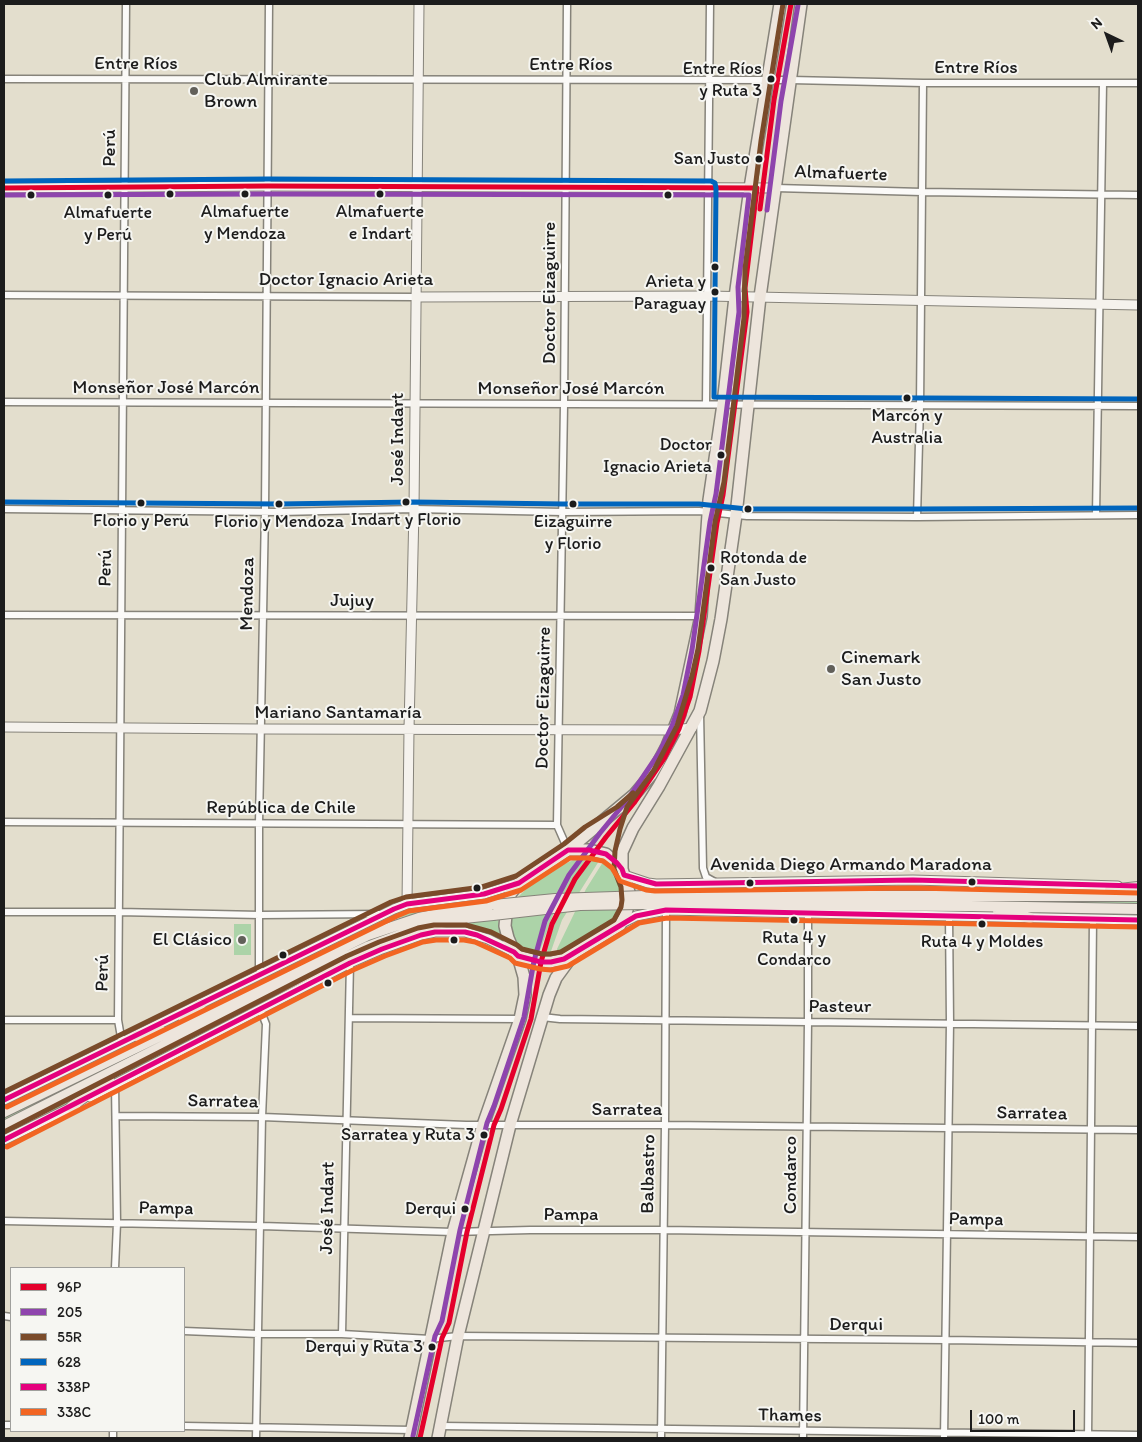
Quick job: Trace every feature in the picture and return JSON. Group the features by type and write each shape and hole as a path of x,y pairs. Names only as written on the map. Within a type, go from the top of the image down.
{"highway":[{"path":"411,1434 453,1232 483,1125 520,1019 526,987 516,954 508,938 505,916 507,903 511,893 519,883 568,850 620,808 644,783 658,763 683,700 700,616 708,511 735,297 766,80 780,4"},
{"path":"516,954 541,962 564,959 620,924 628,910 630,900 623,872 622,852 630,834 700,711 721,620 736,515 760,297 801,4"},
{"path":"568,850 589,850 606,854 623,872"},
{"path":"438,1438 458,1336 482,1231 510,1125 549,995 556,978 573,954"}],"main road":[{"path":"1078,895 1138,886"},
{"name":"Avenida Diego Armando Maradona","path":"4,1112 368,935 419,918 464,909 494,910 644,900 1138,896"},
{"name":"Avenida Diego Armando Maradona","path":"644,900 1138,909"},
{"path":"970,906 1030,918"},
{"name":"Avenida Diego Armando Maradona","path":"4,1126 268,993 366,946 422,927 494,910"},
{"path":"137,1036 176,1028 201,1004"},
{"path":"71,1107 130,1064"}],"street":[{"name":"Perú","path":"122,1043 118,1020 126,4"},
{"name":"Mendoza","path":"261,975 259,966 259,823 265,512 269,4"},
{"name":"José Indart","path":"407,904 408,729 413,617 419,4"},
{"name":"Doctor Eizaguirre","path":"568,4 563,512 557,825 568,850"},
{"path":"706,404 710,4"},
{"name":"Entre Ríos","path":"4,79 791,80 923,83 1138,83"},
{"path":"917,517 923,83"},
{"path":"1096,515 1104,83"},
{"name":"Almafuerte","path":"4,188 268,186 776,188 1138,195"},
{"name":"Doctor Ignacio Arieta","path":"4,295 708,296 1138,304"},
{"name":"Monseñor José Marcón","path":"4,402 1138,406"},
{"path":"4,509 265,512 414,509 563,512 708,511 736,515 917,517 1138,515"},
{"name":"Jujuy","path":"4,615 700,616"},
{"path":"700,711 703,868 706,877 717,882"},
{"name":"Mariano Santamaría","path":"4,727 672,730 692,728"},
{"name":"República de Chile","path":"4,822 557,825"},
{"name":"Avenida Diego Armando Maradona","path":"623,872 648,883 656,884 913,880 1138,886"},
{"path":"4,1100 383,914 407,904 484,894 519,883"},
{"path":"620,924 636,916 666,910 1138,920"},
{"name":"Balbastro","path":"661,1438 666,910"},
{"path":"4,912 260,915 383,914"},
{"name":"Condarco","path":"803,1435 808,912"},
{"path":"944,1436 948,1235 949,916"},
{"path":"1088,1436 1093,919"},
{"path":"4,1140 350,963 382,949 421,935 445,931 477,935 516,954"},
{"name":"José Indart","path":"342,1334 350,963"},
{"path":"256,1438 262,1117 266,1024 260,1009"},
{"name":"Pasteur","path":"542,1017 560,1019 1138,1026"},
{"path":"350,1018 520,1019"},
{"path":"4,1020 118,1020"},
{"path":"115,1084 117,1223 115,1267"},
{"name":"Sarratea","path":"116,1116 262,1117 483,1125 1138,1130"},
{"name":"Pampa","path":"4,1221 453,1232 663,1230 1138,1237"},
{"name":"Derqui","path":"185,1330 258,1334 342,1334 430,1339 458,1336 946,1340 1138,1344"},
{"path":"185,1426 256,1427 411,1434"},
{"name":"Thames","path":"441,1426 661,1429 803,1435 1138,1435"}],"green space":[{"path":"578,858 586,859 554,912 538,956 517,943 510,928 510,918 518,897 528,887 560,866"},
{"path":"590,861 599,861 562,920 550,954 545,955 554,925 571,887"},
{"path":"603,862 612,870 622,889 619,909 614,919 569,949 557,954 557,949 586,889"},
{"path":"504,891 499,907 498,919 501,935 499,938 483,931 466,928 429,929 404,935 363,952 106,1085 147,1059 360,952 405,934 433,927 489,918 491,899 421,912 392,920 351,937 194,1013 205,1004 221,996 395,912 438,903 474,899"},
{"path":"876,900 1138,902 1138,904 874,902"},
{"name":"El Clásico","path":"234,924 251,924 251,955 234,955"},
{"path":"207,1017 209,1020 4,1120 4,1117"},
{"path":"102,1057 4,1107 4,1105"},
{"path":"96,1085 53,1113 49,1111 4,1134 4,1131"}],"transit line":[{"name":"55R","path":"4,1132 347,956 418,928 434,925 466,925 491,932 522,949 550,954 561,952 614,920 621,907 622,900 621,887 614,869 615,851 620,829 627,807 654,770 677,726 698,649 715,522 724,482 744,318 745,269 761,141 783,4"},
{"name":"96P","path":"760,209 774,100 791,4"},
{"name":"205","path":"767,210 781,101 798,5"},
{"name":"628","path":"4,181 268,179 711,181 715,183 716,188 714,397 1138,399"},
{"name":"96P","path":"4,188 268,186 757,188 745,288 747,312 723,495 690,697 679,729 665,757 634,803 575,879 552,924 541,962 531,1019 494,1125 467,1232 449,1323 442,1338 420,1438"},
{"name":"205","path":"4,195 749,195 738,287 739,312 716,494 710,522 692,650 683,695 672,726 659,753 628,799 569,875 545,921 534,961 524,1017 487,1123 460,1230 442,1321 435,1336 413,1436"},
{"name":"628","path":"4,502 699,504 747,509 1138,508"},
{"name":"55R","path":"4,1092 391,902 406,897 482,887 516,876 564,844 585,827 617,807 633,793"},
{"name":"338P","path":"4,1100 394,909 407,904 484,894 519,883 568,850 589,850 606,854 617,863 624,875 656,884 913,880 1138,886"},
{"name":"338C","path":"7,1107 397,916 409,911 486,901 521,890 570,858 588,858 603,861 612,868 620,881 646,890 655,891 913,888 1138,893"},
{"name":"338P","path":"4,1140 350,963 382,949 435,932 465,932 477,935 514,952 518,956 541,962 551,962 564,959 636,916 666,910 1138,920"},
{"name":"338C","path":"7,1147 353,970 423,942 436,940 475,942 510,958 515,963 551,970 568,966 639,923 667,918 1138,927"}],"place":[{"name":"Entre Ríos y Ruta 3","path":"771,79"},
{"name":"Club Almirante Brown","path":"194,91"},
{"name":"San Justo","path":"759,159"},
{"name":"Almafuerte y Mendoza","path":"245,194"},
{"name":"Almafuerte e Indart","path":"380,194"},
{"name":"Almafuerte y Perú","path":"108,195"},
{"name":"Arieta y Paraguay","path":"715,292"},
{"name":"Marcón y Australia","path":"907,398"},
{"name":"Doctor Ignacio Arieta","path":"721,455"},
{"name":"Indart y Florio","path":"406,502"},
{"name":"Florio y Perú","path":"141,503"},
{"name":"Florio y Mendoza","path":"279,504"},
{"name":"Eizaguirre y Florio","path":"573,504"},
{"name":"Rotonda de San Justo","path":"711,568"},
{"name":"Cinemark San Justo","path":"831,669"},
{"name":"Ruta 4 y Condarco","path":"794,920"},
{"name":"Ruta 4 y Moldes","path":"982,924"},
{"name":"El Clásico","path":"242,940"},
{"name":"Sarratea y Ruta 3","path":"484,1135"},
{"name":"Derqui","path":"465,1209"},
{"name":"Derqui y Ruta 3","path":"432,1347"}]}
